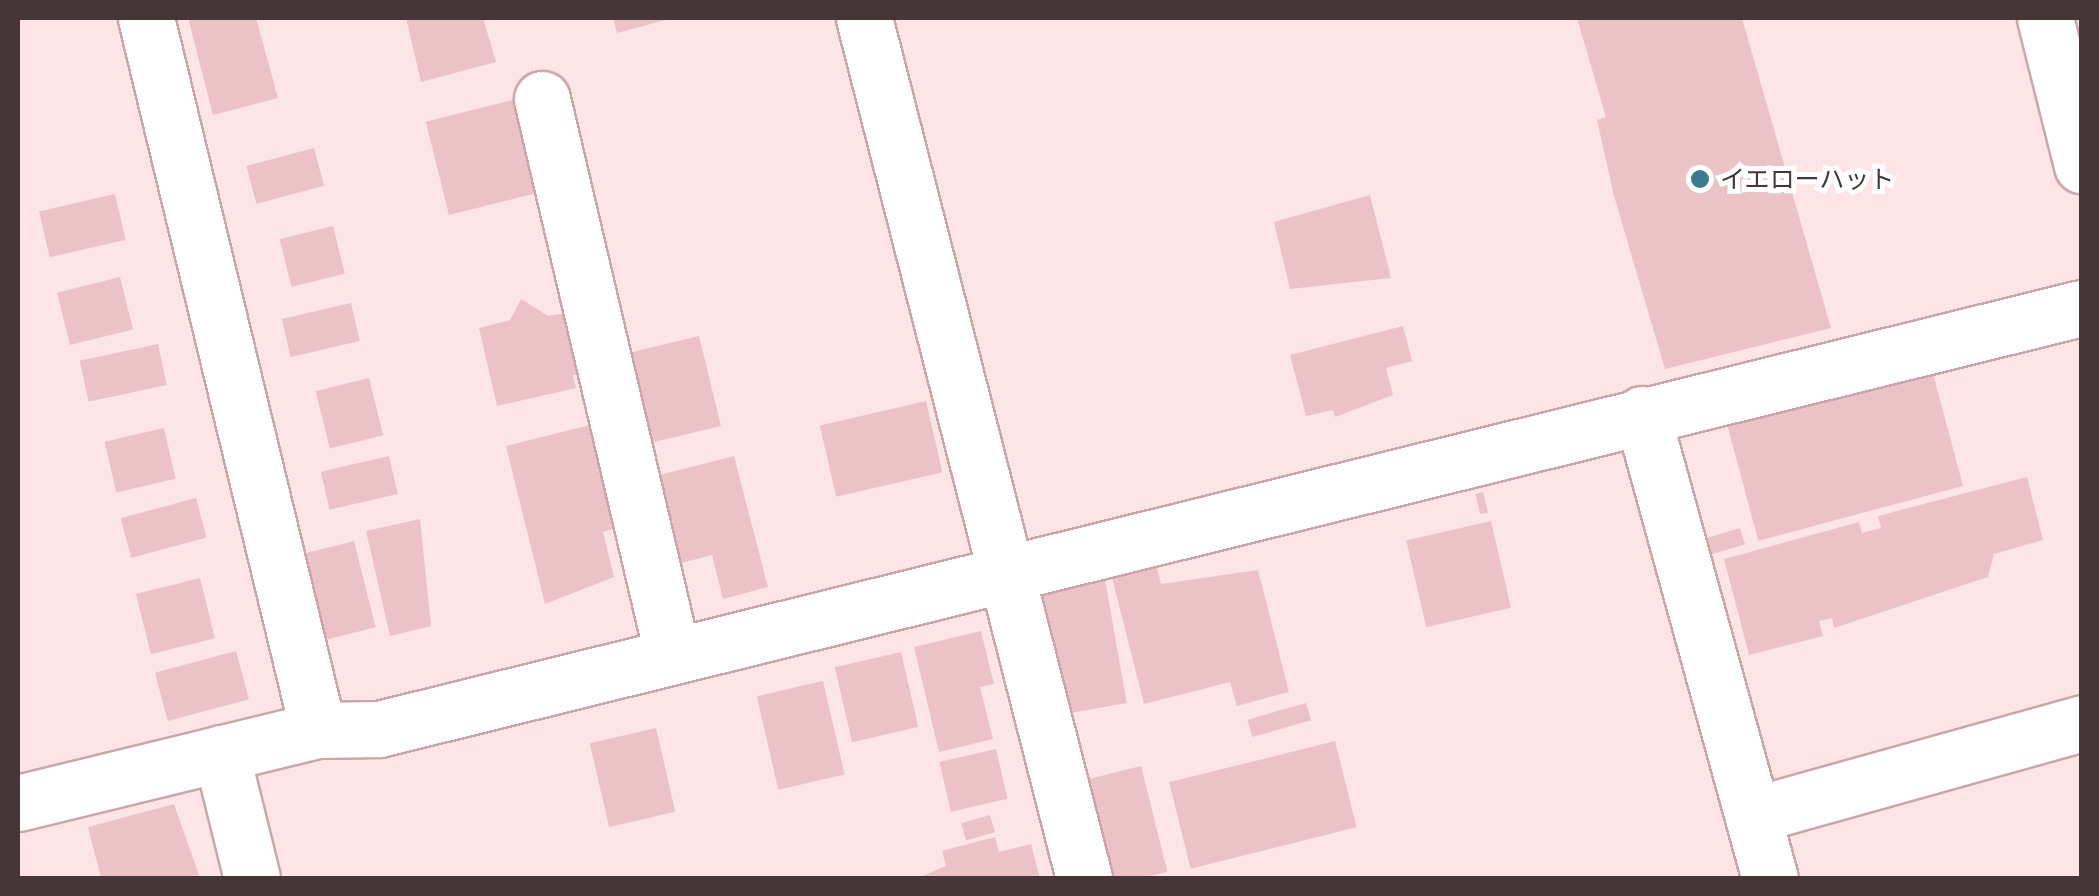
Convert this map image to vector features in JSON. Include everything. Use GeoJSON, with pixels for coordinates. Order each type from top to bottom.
{"type":"FeatureCollection","features":[{"type":"Feature","properties":{"kind":"main road"},"geometry":{"type":"LineString","coordinates":[[146,18],[318,730]]}},
{"type":"Feature","properties":{"kind":"main road"},"geometry":{"type":"LineString","coordinates":[[864,18],[1084,878]]}},
{"type":"Feature","properties":{"kind":"main road"},"geometry":{"type":"LineString","coordinates":[[2045,18],[2082,166]]}},
{"type":"Feature","properties":{"kind":"main road"},"geometry":{"type":"LineString","coordinates":[[542,99],[672,652]]}},
{"type":"Feature","properties":{"kind":"main road"},"geometry":{"type":"LineString","coordinates":[[18,803],[318,730],[380,729],[672,652],[1006,574],[2082,308]]}},
{"type":"Feature","properties":{"kind":"main road"},"geometry":{"type":"LineString","coordinates":[[1642,414],[1770,878]]}},
{"type":"Feature","properties":{"kind":"main road"},"geometry":{"type":"LineString","coordinates":[[1753,815],[2082,723]]}},
{"type":"Feature","properties":{"kind":"main road"},"geometry":{"type":"LineString","coordinates":[[222,754],[252,878]]}},
{"type":"Feature","properties":{"kind":"building"},"geometry":{"type":"Polygon","coordinates":[[[188,18],[256,18],[278,98],[213,115],[188,18]]]}},
{"type":"Feature","properties":{"kind":"building"},"geometry":{"type":"Polygon","coordinates":[[[406,18],[483,18],[496,62],[421,82],[406,18]]]}},
{"type":"Feature","properties":{"kind":"building"},"geometry":{"type":"Polygon","coordinates":[[[613,18],[669,18],[669,19],[617,33],[613,18]]]}},
{"type":"Feature","properties":{"kind":"building"},"geometry":{"type":"Polygon","coordinates":[[[1577,18],[1742,18],[1831,328],[1665,369],[1614,196],[1597,120],[1606,117],[1577,18]]]}},
{"type":"Feature","properties":{"kind":"building"},"geometry":{"type":"Polygon","coordinates":[[[517,99],[540,192],[449,215],[426,122],[517,99]]]}},
{"type":"Feature","properties":{"kind":"building"},"geometry":{"type":"Polygon","coordinates":[[[314,148],[324,186],[256,204],[246,166],[314,148]]]}},
{"type":"Feature","properties":{"kind":"building"},"geometry":{"type":"Polygon","coordinates":[[[115,194],[126,240],[50,257],[39,212],[115,194]]]}},
{"type":"Feature","properties":{"kind":"building"},"geometry":{"type":"Polygon","coordinates":[[[1370,195],[1391,278],[1290,289],[1274,222],[1370,195]]]}},
{"type":"Feature","properties":{"kind":"building"},"geometry":{"type":"Polygon","coordinates":[[[333,226],[345,274],[291,287],[280,239],[333,226]]]}},
{"type":"Feature","properties":{"kind":"building"},"geometry":{"type":"Polygon","coordinates":[[[120,277],[133,329],[70,345],[57,293],[120,277]]]}},
{"type":"Feature","properties":{"kind":"building"},"geometry":{"type":"Polygon","coordinates":[[[521,299],[548,316],[567,313],[582,374],[573,375],[576,388],[497,406],[479,328],[510,320],[521,299]]]}},
{"type":"Feature","properties":{"kind":"building"},"geometry":{"type":"Polygon","coordinates":[[[351,303],[360,341],[291,357],[282,319],[351,303]]]}},
{"type":"Feature","properties":{"kind":"building"},"geometry":{"type":"Polygon","coordinates":[[[1403,326],[1412,361],[1386,368],[1393,395],[1335,417],[1333,410],[1306,416],[1290,355],[1403,326]]]}},
{"type":"Feature","properties":{"kind":"building"},"geometry":{"type":"Polygon","coordinates":[[[699,336],[721,426],[637,446],[629,353],[699,336]]]}},
{"type":"Feature","properties":{"kind":"building"},"geometry":{"type":"Polygon","coordinates":[[[158,344],[167,385],[88,402],[80,361],[158,344]]]}},
{"type":"Feature","properties":{"kind":"building"},"geometry":{"type":"Polygon","coordinates":[[[1932,370],[1963,486],[1758,541],[1727,425],[1932,370]]]}},
{"type":"Feature","properties":{"kind":"building"},"geometry":{"type":"Polygon","coordinates":[[[369,378],[383,435],[330,449],[316,391],[369,378]]]}},
{"type":"Feature","properties":{"kind":"building"},"geometry":{"type":"Polygon","coordinates":[[[926,401],[942,472],[836,497],[820,426],[926,401]]]}},
{"type":"Feature","properties":{"kind":"building"},"geometry":{"type":"Polygon","coordinates":[[[594,424],[620,527],[603,532],[614,577],[545,604],[506,446],[594,424]]]}},
{"type":"Feature","properties":{"kind":"building"},"geometry":{"type":"Polygon","coordinates":[[[164,428],[176,479],[116,492],[105,442],[164,428]]]}},
{"type":"Feature","properties":{"kind":"building"},"geometry":{"type":"Polygon","coordinates":[[[389,456],[398,494],[330,510],[321,472],[389,456]]]}},
{"type":"Feature","properties":{"kind":"building"},"geometry":{"type":"Polygon","coordinates":[[[734,456],[768,587],[723,599],[712,555],[666,567],[644,479],[734,456]]]}},
{"type":"Feature","properties":{"kind":"building"},"geometry":{"type":"Polygon","coordinates":[[[2027,477],[2043,540],[1994,554],[1988,577],[1834,628],[1832,618],[1819,621],[1823,636],[1749,655],[1724,559],[1859,522],[1862,533],[1881,528],[1878,516],[2027,477]]]}},
{"type":"Feature","properties":{"kind":"building"},"geometry":{"type":"Polygon","coordinates":[[[1483,492],[1488,512],[1480,514],[1475,494],[1483,492]]]}},
{"type":"Feature","properties":{"kind":"building"},"geometry":{"type":"Polygon","coordinates":[[[196,498],[207,538],[131,558],[121,518],[196,498]]]}},
{"type":"Feature","properties":{"kind":"building"},"geometry":{"type":"Polygon","coordinates":[[[420,519],[431,626],[390,636],[366,531],[420,519]]]}},
{"type":"Feature","properties":{"kind":"building"},"geometry":{"type":"Polygon","coordinates":[[[1491,521],[1511,608],[1426,627],[1406,541],[1491,521]]]}},
{"type":"Feature","properties":{"kind":"building"},"geometry":{"type":"Polygon","coordinates":[[[1740,528],[1745,544],[1705,557],[1700,540],[1740,528]]]}},
{"type":"Feature","properties":{"kind":"building"},"geometry":{"type":"Polygon","coordinates":[[[354,541],[376,627],[325,640],[304,554],[354,541]]]}},
{"type":"Feature","properties":{"kind":"building"},"geometry":{"type":"Polygon","coordinates":[[[1155,559],[1161,584],[1258,570],[1289,692],[1237,706],[1230,682],[1144,704],[1110,570],[1155,559]]]}},
{"type":"Feature","properties":{"kind":"building"},"geometry":{"type":"Polygon","coordinates":[[[1104,574],[1127,703],[1059,715],[1036,586],[1104,574]]]}},
{"type":"Feature","properties":{"kind":"building"},"geometry":{"type":"Polygon","coordinates":[[[200,578],[215,638],[151,654],[136,594],[200,578]]]}},
{"type":"Feature","properties":{"kind":"building"},"geometry":{"type":"Polygon","coordinates":[[[981,631],[994,684],[980,687],[993,739],[939,752],[914,647],[981,631]]]}},
{"type":"Feature","properties":{"kind":"building"},"geometry":{"type":"Polygon","coordinates":[[[236,651],[249,699],[168,721],[155,673],[236,651]]]}},
{"type":"Feature","properties":{"kind":"building"},"geometry":{"type":"Polygon","coordinates":[[[901,652],[918,727],[852,742],[835,667],[901,652]]]}},
{"type":"Feature","properties":{"kind":"building"},"geometry":{"type":"Polygon","coordinates":[[[823,681],[845,775],[778,790],[757,696],[823,681]]]}},
{"type":"Feature","properties":{"kind":"building"},"geometry":{"type":"Polygon","coordinates":[[[1306,703],[1311,720],[1252,737],[1247,720],[1306,703]]]}},
{"type":"Feature","properties":{"kind":"building"},"geometry":{"type":"Polygon","coordinates":[[[656,728],[675,812],[609,827],[590,743],[656,728]]]}},
{"type":"Feature","properties":{"kind":"building"},"geometry":{"type":"Polygon","coordinates":[[[1335,741],[1357,827],[1191,869],[1169,782],[1335,741]]]}},
{"type":"Feature","properties":{"kind":"building"},"geometry":{"type":"Polygon","coordinates":[[[996,749],[1007,799],[951,812],[939,762],[996,749]]]}},
{"type":"Feature","properties":{"kind":"building"},"geometry":{"type":"Polygon","coordinates":[[[1141,766],[1167,872],[1142,878],[1105,878],[1081,781],[1141,766]]]}},
{"type":"Feature","properties":{"kind":"building"},"geometry":{"type":"Polygon","coordinates":[[[174,804],[200,878],[101,878],[88,827],[174,804]]]}},
{"type":"Feature","properties":{"kind":"building"},"geometry":{"type":"Polygon","coordinates":[[[990,815],[995,832],[966,841],[961,823],[990,815]]]}},
{"type":"Feature","properties":{"kind":"building"},"geometry":{"type":"Polygon","coordinates":[[[995,837],[999,852],[1031,844],[1040,878],[918,878],[946,866],[942,851],[995,837]]]}},
{"type":"Feature","properties":{"kind":"place","name":"イエローハット"},"geometry":{"type":"Point","coordinates":[1700,179]}}]}
